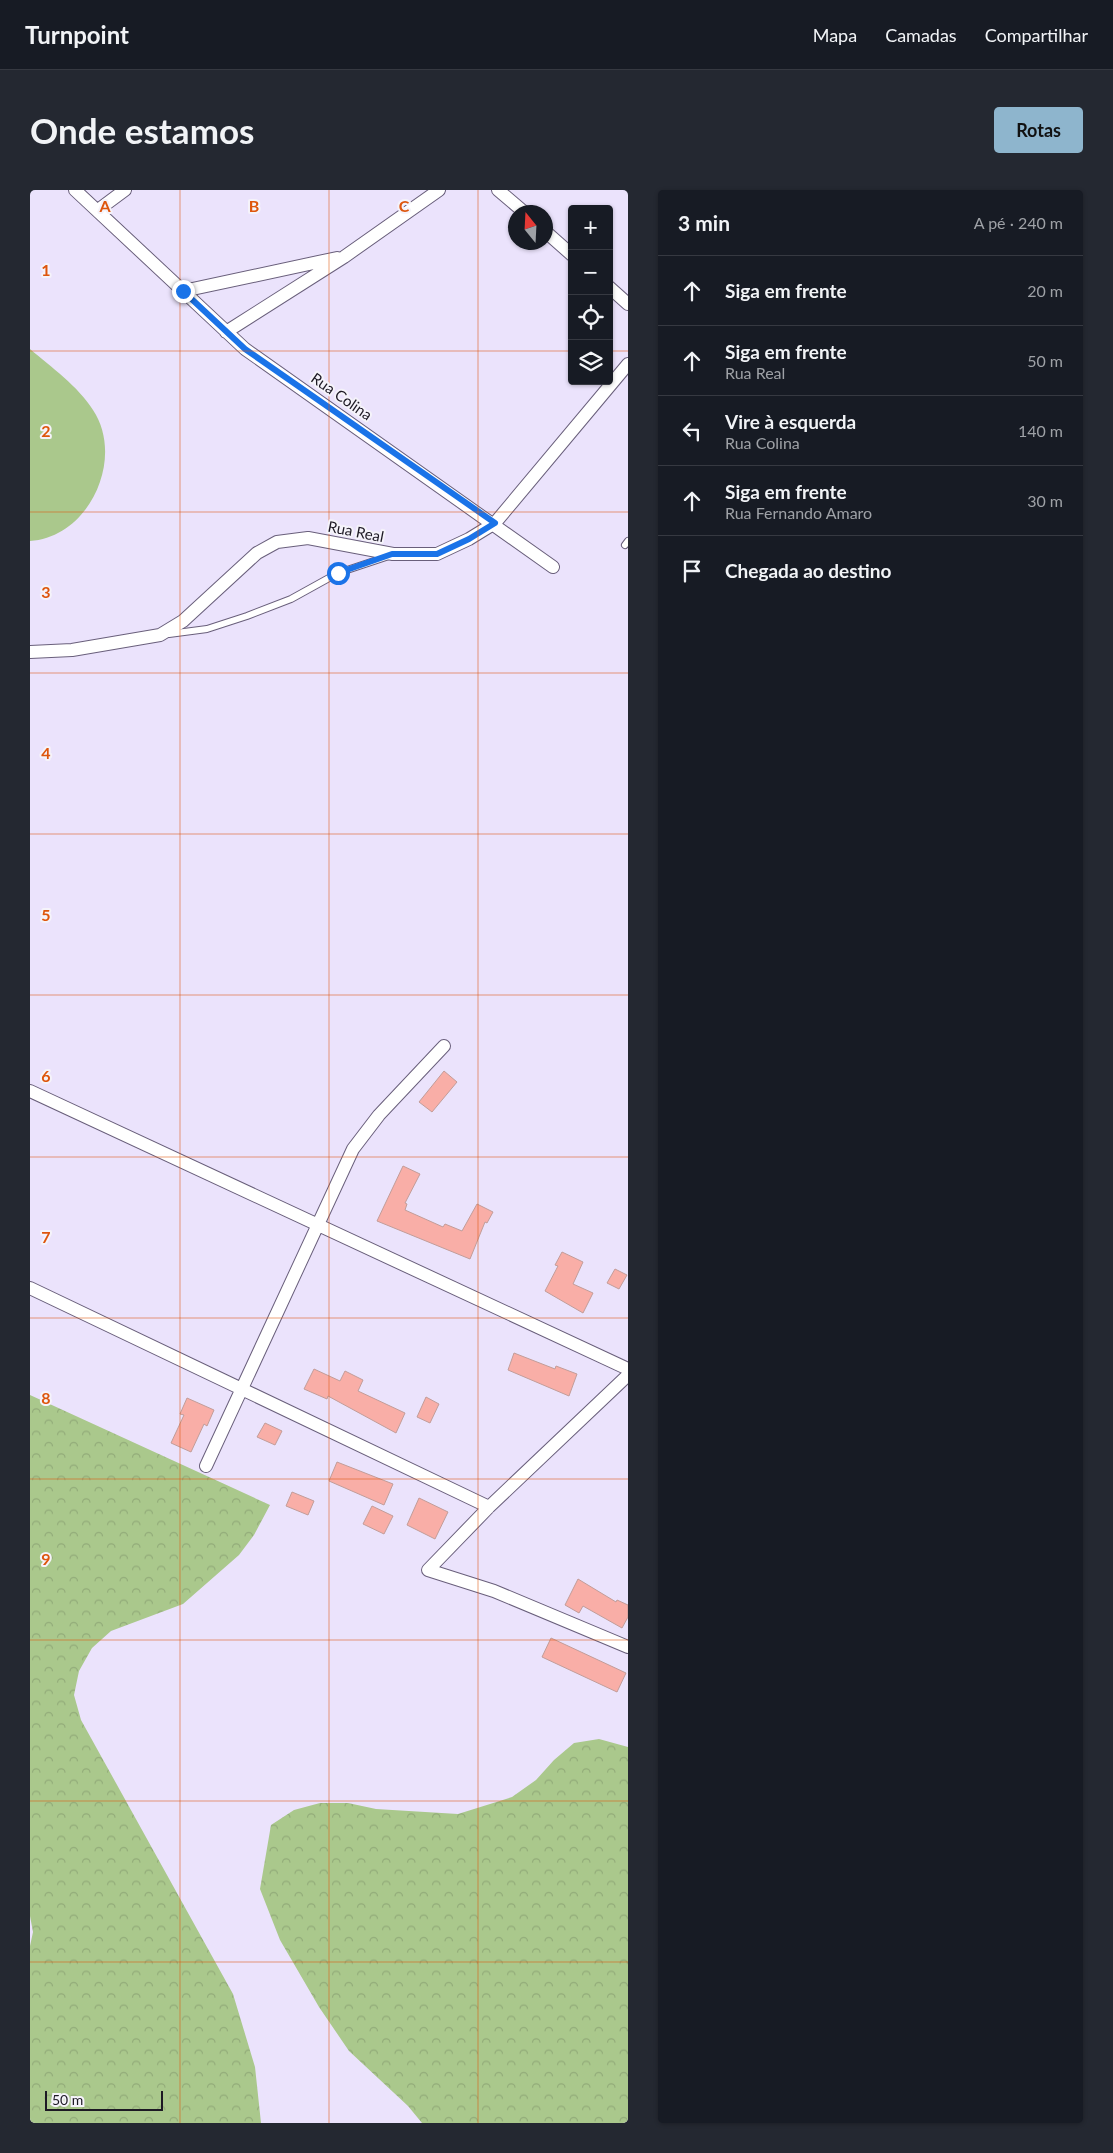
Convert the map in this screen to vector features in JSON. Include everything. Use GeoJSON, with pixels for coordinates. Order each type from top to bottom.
{"type":"FeatureCollection","features":[{"type":"Feature","properties":{"kind":"street","name":"Rua Colina"},"geometry":{"type":"LineString","coordinates":[[75,190],[245,349],[495,523],[553,566]]}},
{"type":"Feature","properties":{"kind":"street"},"geometry":{"type":"LineString","coordinates":[[98,210],[125,190]]}},
{"type":"Feature","properties":{"kind":"street"},"geometry":{"type":"LineString","coordinates":[[226,332],[344,257],[439,190]]}},
{"type":"Feature","properties":{"kind":"street"},"geometry":{"type":"LineString","coordinates":[[498,190],[516,205]]}},
{"type":"Feature","properties":{"kind":"street"},"geometry":{"type":"LineString","coordinates":[[553,238],[568,251]]}},
{"type":"Feature","properties":{"kind":"street"},"geometry":{"type":"LineString","coordinates":[[183,291],[344,257]]}},
{"type":"Feature","properties":{"kind":"street"},"geometry":{"type":"LineString","coordinates":[[613,291],[628,304]]}},
{"type":"Feature","properties":{"kind":"street","name":"Rua Real"},"geometry":{"type":"LineString","coordinates":[[30,652],[72,650],[160,635],[183,621],[257,553],[276,542],[308,538],[392,554],[437,554],[469,539],[495,523],[628,364]]}},
{"type":"Feature","properties":{"kind":"street"},"geometry":{"type":"LineString","coordinates":[[206,1466],[320,1224],[353,1149],[379,1115],[444,1046]]}},
{"type":"Feature","properties":{"kind":"street"},"geometry":{"type":"LineString","coordinates":[[30,1091],[320,1224],[628,1369]]}},
{"type":"Feature","properties":{"kind":"street"},"geometry":{"type":"LineString","coordinates":[[30,1288],[489,1507]]}},
{"type":"Feature","properties":{"kind":"street"},"geometry":{"type":"LineString","coordinates":[[628,1375],[489,1507],[428,1570],[494,1591],[628,1647]]}},
{"type":"Feature","properties":{"kind":"lane"},"geometry":{"type":"LineString","coordinates":[[160,635],[207,629],[247,616],[291,599],[338,573],[392,554]]}},
{"type":"Feature","properties":{"kind":"green space"},"geometry":{"type":"Polygon","coordinates":[[[30,349],[64,377],[87,401],[102,429],[105,450],[103,471],[96,492],[85,510],[70,526],[51,536],[30,541],[30,349]]]}},
{"type":"Feature","properties":{"kind":"green space"},"geometry":{"type":"Polygon","coordinates":[[[30,1395],[270,1505],[254,1535],[239,1555],[183,1604],[111,1631],[92,1648],[79,1671],[74,1695],[81,1720],[233,1994],[255,2067],[261,2123],[30,2123],[30,1946],[33,1932],[30,1916],[30,1395]]]}},
{"type":"Feature","properties":{"kind":"green space"},"geometry":{"type":"Polygon","coordinates":[[[599,1739],[628,1747],[628,2123],[422,2123],[408,2106],[349,2051],[319,2007],[280,1940],[260,1889],[271,1825],[294,1810],[320,1803],[348,1803],[376,1809],[458,1814],[512,1797],[536,1780],[554,1760],[574,1743],[599,1739]]]}},
{"type":"Feature","properties":{"kind":"building"},"geometry":{"type":"Polygon","coordinates":[[[444,1071],[457,1082],[432,1112],[419,1102],[444,1071]]]}},
{"type":"Feature","properties":{"kind":"building"},"geometry":{"type":"Polygon","coordinates":[[[403,1166],[420,1174],[405,1203],[407,1204],[405,1210],[443,1227],[445,1224],[462,1231],[477,1204],[493,1212],[487,1223],[485,1222],[470,1259],[377,1221],[403,1166]]]}},
{"type":"Feature","properties":{"kind":"building"},"geometry":{"type":"Polygon","coordinates":[[[562,1252],[583,1262],[573,1284],[593,1293],[583,1313],[545,1291],[558,1266],[555,1265],[562,1252]]]}},
{"type":"Feature","properties":{"kind":"building"},"geometry":{"type":"Polygon","coordinates":[[[615,1269],[627,1275],[619,1289],[607,1283],[615,1269]]]}},
{"type":"Feature","properties":{"kind":"building"},"geometry":{"type":"Polygon","coordinates":[[[514,1353],[555,1369],[556,1366],[577,1374],[569,1396],[508,1370],[514,1353]]]}},
{"type":"Feature","properties":{"kind":"building"},"geometry":{"type":"Polygon","coordinates":[[[314,1369],[340,1381],[345,1371],[363,1380],[358,1391],[405,1413],[396,1433],[328,1396],[327,1399],[304,1389],[314,1369]]]}},
{"type":"Feature","properties":{"kind":"building"},"geometry":{"type":"Polygon","coordinates":[[[426,1397],[439,1404],[430,1423],[417,1417],[426,1397]]]}},
{"type":"Feature","properties":{"kind":"building"},"geometry":{"type":"Polygon","coordinates":[[[187,1398],[214,1410],[207,1426],[204,1424],[191,1452],[171,1443],[184,1415],[180,1414],[187,1398]]]}},
{"type":"Feature","properties":{"kind":"building"},"geometry":{"type":"Polygon","coordinates":[[[265,1423],[282,1431],[275,1445],[257,1437],[265,1423]]]}},
{"type":"Feature","properties":{"kind":"building"},"geometry":{"type":"Polygon","coordinates":[[[337,1462],[393,1484],[384,1505],[329,1481],[337,1462]]]}},
{"type":"Feature","properties":{"kind":"building"},"geometry":{"type":"Polygon","coordinates":[[[292,1492],[314,1501],[308,1515],[286,1506],[292,1492]]]}},
{"type":"Feature","properties":{"kind":"building"},"geometry":{"type":"Polygon","coordinates":[[[419,1498],[448,1512],[435,1539],[407,1525],[419,1498]]]}},
{"type":"Feature","properties":{"kind":"building"},"geometry":{"type":"Polygon","coordinates":[[[372,1506],[393,1516],[384,1534],[363,1524],[372,1506]]]}},
{"type":"Feature","properties":{"kind":"building"},"geometry":{"type":"Polygon","coordinates":[[[578,1579],[616,1602],[617,1600],[628,1605],[628,1617],[622,1628],[583,1606],[579,1613],[565,1605],[578,1579]]]}},
{"type":"Feature","properties":{"kind":"building"},"geometry":{"type":"Polygon","coordinates":[[[551,1638],[626,1673],[617,1692],[542,1657],[551,1638]]]}},
{"type":"Feature","properties":{"kind":"route"},"geometry":{"type":"LineString","coordinates":[[183,291],[245,349],[495,523],[469,539],[437,554],[392,554],[338,573]]}}]}
